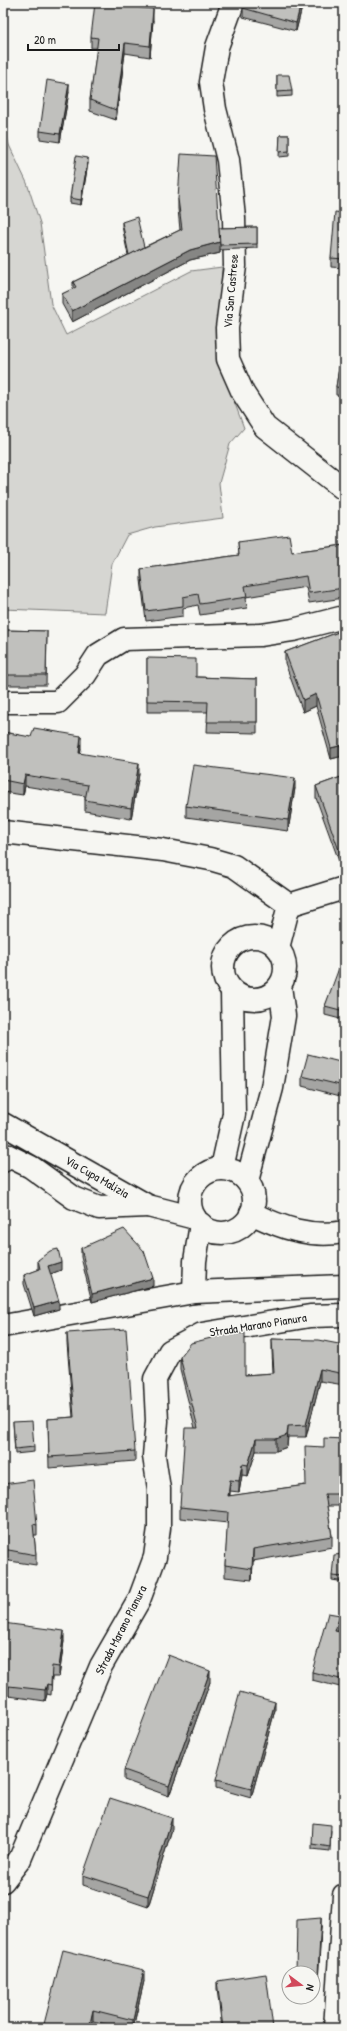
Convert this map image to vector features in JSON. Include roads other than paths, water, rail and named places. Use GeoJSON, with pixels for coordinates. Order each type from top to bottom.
{"type":"FeatureCollection","features":[{"type":"Feature","properties":{"kind":"street","name":"Via San Castrese"},"geometry":{"type":"LineString","coordinates":[[233,3],[217,47],[212,82],[215,109],[228,160],[234,218],[235,266],[227,328],[228,359],[243,393],[265,427],[344,489]]}},
{"type":"Feature","properties":{"kind":"street"},"geometry":{"type":"LineString","coordinates":[[3,702],[58,702],[85,675],[98,655],[124,639],[261,634],[294,630],[344,616]]}},
{"type":"Feature","properties":{"kind":"street"},"geometry":{"type":"LineString","coordinates":[[3,832],[163,850],[210,859],[234,866],[288,905]]}},
{"type":"Feature","properties":{"kind":"street"},"geometry":{"type":"LineString","coordinates":[[288,905],[344,888]]}},
{"type":"Feature","properties":{"kind":"street"},"geometry":{"type":"LineString","coordinates":[[278,948],[288,905]]}},
{"type":"Feature","properties":{"kind":"street"},"geometry":{"type":"LineString","coordinates":[[259,937],[269,941],[278,948],[284,957],[286,967],[285,976],[280,986],[272,994],[263,999],[250,1000],[239,996],[232,991],[224,976],[223,965],[226,954],[242,939],[259,937]]}},
{"type":"Feature","properties":{"kind":"street"},"geometry":{"type":"LineString","coordinates":[[247,1182],[275,1073],[284,1016],[280,986]]}},
{"type":"Feature","properties":{"kind":"street"},"geometry":{"type":"LineString","coordinates":[[222,1168],[234,1114],[232,991]]}},
{"type":"Feature","properties":{"kind":"street","name":"Via Cupa Malizia"},"geometry":{"type":"LineString","coordinates":[[3,1124],[148,1206],[198,1221]]}},
{"type":"Feature","properties":{"kind":"street"},"geometry":{"type":"LineString","coordinates":[[3,1161],[9,1156],[20,1161],[31,1167],[74,1198],[99,1208],[148,1206]]}},
{"type":"Feature","properties":{"kind":"street"},"geometry":{"type":"LineString","coordinates":[[194,1292],[198,1221],[191,1208],[192,1188],[202,1175],[212,1170],[222,1168],[233,1170],[247,1182],[252,1191],[254,1202],[251,1213],[239,1228],[228,1232],[218,1232],[198,1221]]}},
{"type":"Feature","properties":{"kind":"street"},"geometry":{"type":"LineString","coordinates":[[251,1213],[274,1224],[303,1233],[328,1235],[344,1232]]}},
{"type":"Feature","properties":{"kind":"street"},"geometry":{"type":"LineString","coordinates":[[3,1326],[194,1292],[344,1286]]}},
{"type":"Feature","properties":{"kind":"street","name":"Strada Marano Pianura"},"geometry":{"type":"LineString","coordinates":[[3,1881],[20,1859],[101,1666],[139,1600],[156,1557],[160,1528],[159,1489],[154,1456],[157,1421],[155,1379],[170,1352],[202,1334],[310,1316],[344,1315]]}},
{"type":"Feature","properties":{"kind":"street"},"geometry":{"type":"LineString","coordinates":[[334,2028],[344,1895]]}}]}
